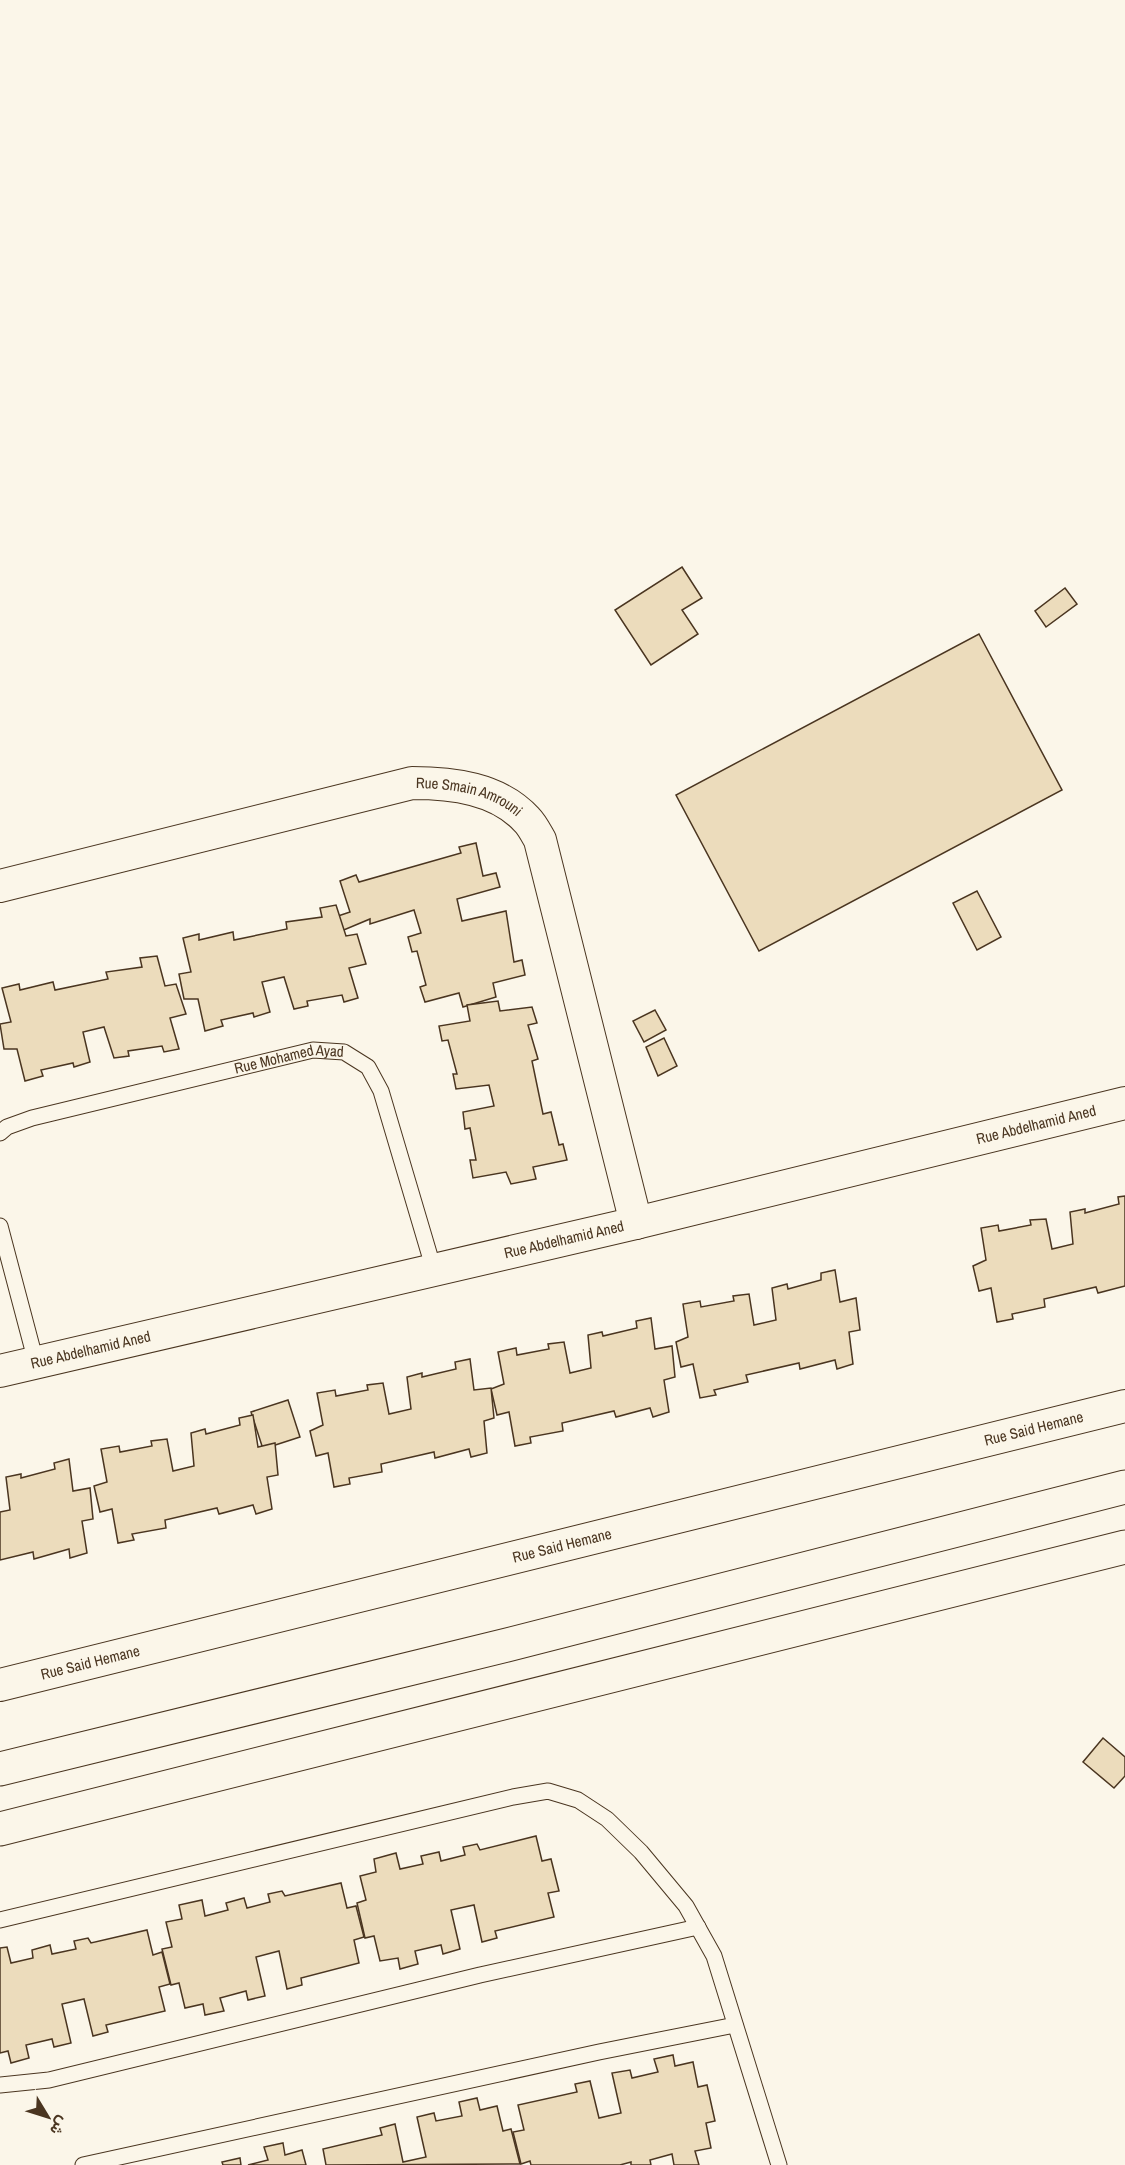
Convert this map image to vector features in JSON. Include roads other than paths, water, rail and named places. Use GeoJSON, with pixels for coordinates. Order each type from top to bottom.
{"type":"FeatureCollection","features":[{"type":"Feature","properties":{"kind":"main road"},"geometry":{"type":"LineString","coordinates":[[0,1769],[507,1645],[1125,1487]]}},
{"type":"Feature","properties":{"kind":"main road"},"geometry":{"type":"LineString","coordinates":[[0,1829],[1125,1546]]}},
{"type":"Feature","properties":{"kind":"street","name":"Rue Smain Amrouni"},"geometry":{"type":"LineString","coordinates":[[0,886],[412,783],[444,783],[489,794],[527,820],[540,840],[636,1223]]}},
{"type":"Feature","properties":{"kind":"street","name":"Rue Abdelhamid Aned"},"geometry":{"type":"LineString","coordinates":[[0,1371],[636,1223],[1125,1103]]}},
{"type":"Feature","properties":{"kind":"street","name":"Rue Said Hemane"},"geometry":{"type":"LineString","coordinates":[[0,1685],[1125,1406]]}},
{"type":"Feature","properties":{"kind":"lane","name":"Rue Mohamed Ayad"},"geometry":{"type":"LineString","coordinates":[[0,1133],[7,1127],[32,1118],[313,1050],[344,1052],[368,1067],[381,1091],[434,1270]]}},
{"type":"Feature","properties":{"kind":"lane"},"geometry":{"type":"LineString","coordinates":[[0,1226],[36,1362]]}},
{"type":"Feature","properties":{"kind":"lane"},"geometry":{"type":"LineString","coordinates":[[0,1920],[513,1797],[548,1791],[578,1800],[607,1819],[641,1852],[686,1906],[714,1956],[779,2165]]}},
{"type":"Feature","properties":{"kind":"lane"},"geometry":{"type":"LineString","coordinates":[[0,2085],[50,2080],[480,1975],[698,1927]]}},
{"type":"Feature","properties":{"kind":"lane"},"geometry":{"type":"LineString","coordinates":[[83,2165],[735,2025]]}}]}
